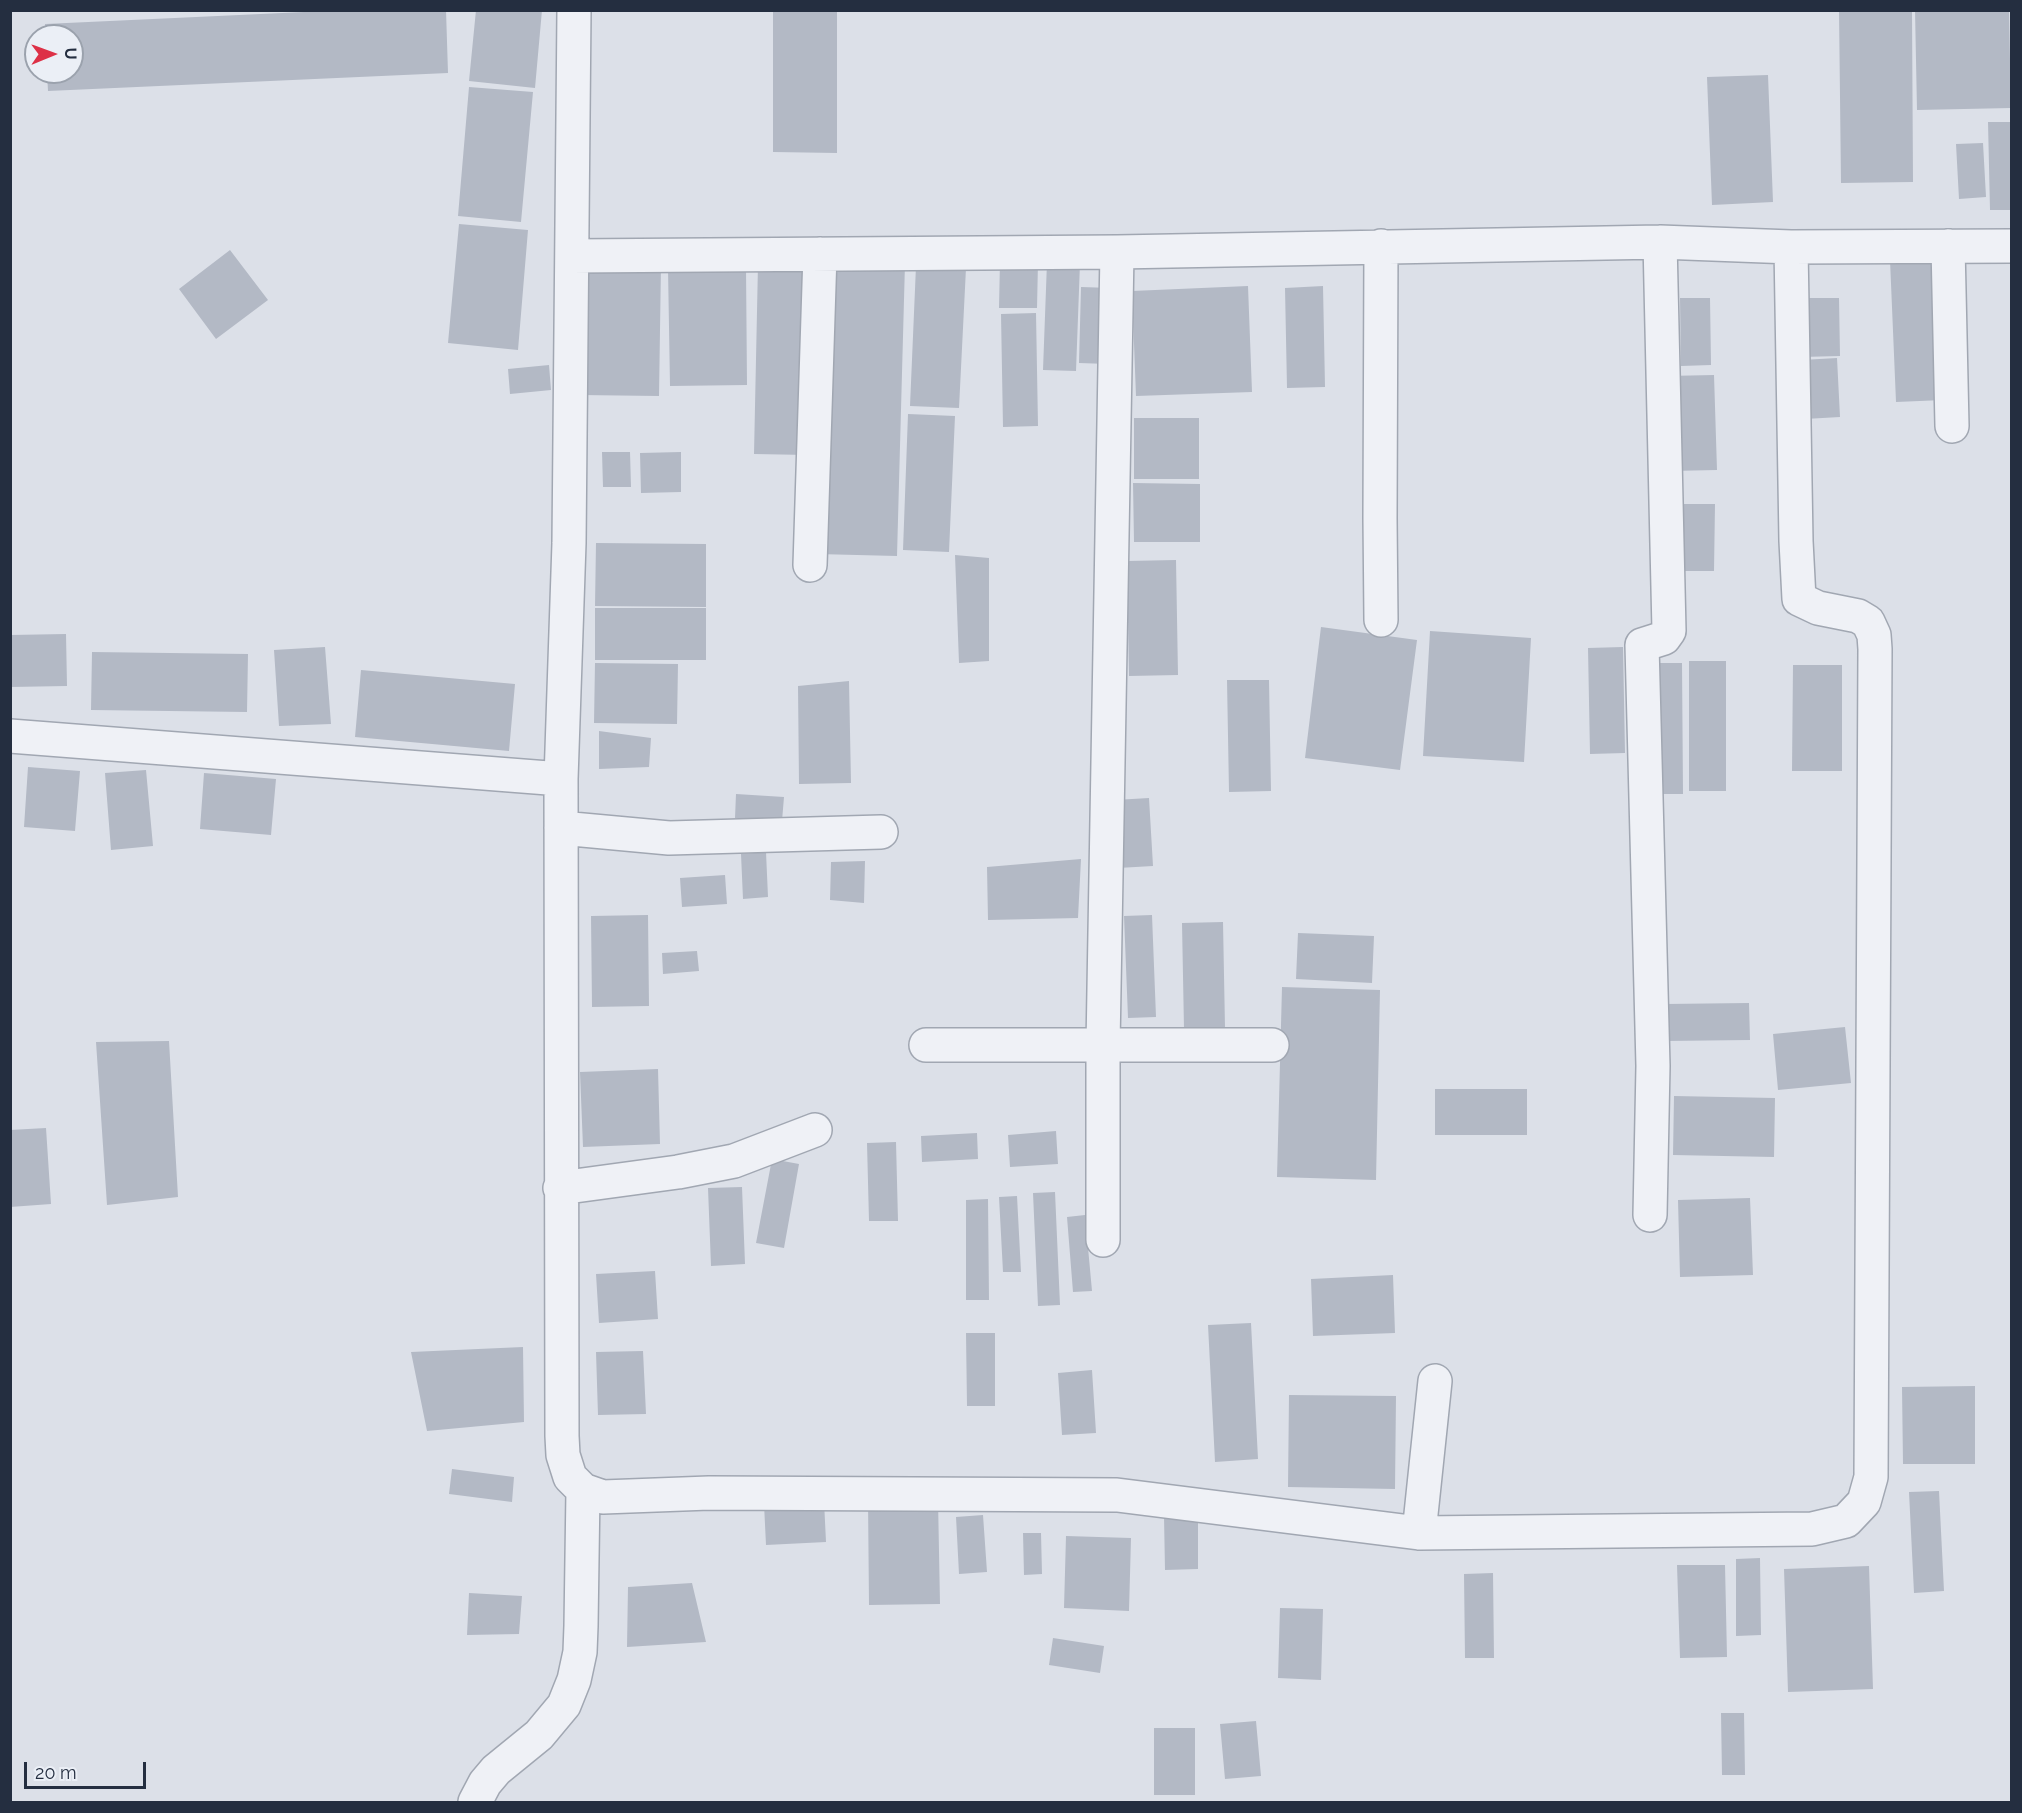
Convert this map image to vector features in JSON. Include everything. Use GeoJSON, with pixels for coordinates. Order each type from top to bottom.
{"type":"FeatureCollection","features":[{"type":"Feature","properties":{"kind":"street"},"geometry":{"type":"LineString","coordinates":[[574,10],[569,543],[561,779],[560,1188],[563,1455],[570,1477],[583,1490],[603,1497],[709,1493],[1117,1496],[1419,1533],[1812,1529],[1846,1521],[1864,1502],[1870,1477],[1875,649],[1874,634],[1868,622],[1858,616],[1818,608],[1800,599],[1796,541],[1791,247]]}},
{"type":"Feature","properties":{"kind":"street"},"geometry":{"type":"LineString","coordinates":[[572,256],[1117,252],[1660,242],[1791,247],[2012,246]]}},
{"type":"Feature","properties":{"kind":"street"},"geometry":{"type":"LineString","coordinates":[[1650,1215],[1653,1066],[1642,645],[1665,638],[1669,631],[1660,242]]}},
{"type":"Feature","properties":{"kind":"street"},"geometry":{"type":"LineString","coordinates":[[1381,246],[1381,620]]}},
{"type":"Feature","properties":{"kind":"street"},"geometry":{"type":"LineString","coordinates":[[1948,246],[1952,426]]}},
{"type":"Feature","properties":{"kind":"street"},"geometry":{"type":"LineString","coordinates":[[1103,1240],[1103,1045],[1117,252]]}},
{"type":"Feature","properties":{"kind":"street"},"geometry":{"type":"LineString","coordinates":[[810,565],[820,254]]}},
{"type":"Feature","properties":{"kind":"street"},"geometry":{"type":"LineString","coordinates":[[10,736],[561,779]]}},
{"type":"Feature","properties":{"kind":"street"},"geometry":{"type":"LineString","coordinates":[[561,828],[669,838],[881,832]]}},
{"type":"Feature","properties":{"kind":"street"},"geometry":{"type":"LineString","coordinates":[[926,1045],[1272,1045]]}},
{"type":"Feature","properties":{"kind":"street"},"geometry":{"type":"LineString","coordinates":[[560,1188],[678,1172],[734,1161],[815,1130]]}},
{"type":"Feature","properties":{"kind":"street"},"geometry":{"type":"LineString","coordinates":[[1419,1533],[1435,1381]]}},
{"type":"Feature","properties":{"kind":"street"},"geometry":{"type":"LineString","coordinates":[[476,1803],[485,1783],[496,1770],[539,1735],[564,1705],[574,1680],[580,1652],[582,1626],[583,1490]]}},
{"type":"Feature","properties":{"kind":"building"},"geometry":{"type":"Polygon","coordinates":[[[347,10],[446,10],[448,73],[48,91],[48,84],[84,84],[84,24],[45,24],[347,10]]]}},
{"type":"Feature","properties":{"kind":"building"},"geometry":{"type":"Polygon","coordinates":[[[476,10],[542,10],[535,88],[469,81],[476,10]]]}},
{"type":"Feature","properties":{"kind":"building"},"geometry":{"type":"Polygon","coordinates":[[[773,10],[837,10],[837,153],[773,152],[773,10]]]}},
{"type":"Feature","properties":{"kind":"building"},"geometry":{"type":"Polygon","coordinates":[[[1839,10],[1912,10],[1913,182],[1841,183],[1839,10]]]}},
{"type":"Feature","properties":{"kind":"building"},"geometry":{"type":"Polygon","coordinates":[[[1915,10],[2009,10],[2011,108],[1917,110],[1915,10]]]}},
{"type":"Feature","properties":{"kind":"building"},"geometry":{"type":"Polygon","coordinates":[[[1768,75],[1773,202],[1712,205],[1707,77],[1768,75]]]}},
{"type":"Feature","properties":{"kind":"building"},"geometry":{"type":"Polygon","coordinates":[[[469,87],[533,92],[521,222],[458,216],[469,87]]]}},
{"type":"Feature","properties":{"kind":"building"},"geometry":{"type":"Polygon","coordinates":[[[1988,122],[2011,122],[2012,210],[1990,210],[1988,122]]]}},
{"type":"Feature","properties":{"kind":"building"},"geometry":{"type":"Polygon","coordinates":[[[1983,143],[1986,197],[1959,199],[1956,144],[1983,143]]]}},
{"type":"Feature","properties":{"kind":"building"},"geometry":{"type":"Polygon","coordinates":[[[459,224],[528,230],[518,350],[448,343],[459,224]]]}},
{"type":"Feature","properties":{"kind":"building"},"geometry":{"type":"Polygon","coordinates":[[[230,250],[268,300],[216,339],[179,289],[230,250]]]}},
{"type":"Feature","properties":{"kind":"building"},"geometry":{"type":"Polygon","coordinates":[[[1937,258],[1943,400],[1896,402],[1890,260],[1937,258]]]}},
{"type":"Feature","properties":{"kind":"building"},"geometry":{"type":"Polygon","coordinates":[[[826,260],[905,263],[897,556],[817,554],[826,260]]]}},
{"type":"Feature","properties":{"kind":"building"},"geometry":{"type":"Polygon","coordinates":[[[1000,261],[1038,262],[1037,308],[999,308],[1000,261]]]}},
{"type":"Feature","properties":{"kind":"building"},"geometry":{"type":"Polygon","coordinates":[[[1047,262],[1080,263],[1076,371],[1043,370],[1047,262]]]}},
{"type":"Feature","properties":{"kind":"building"},"geometry":{"type":"Polygon","coordinates":[[[582,264],[661,264],[659,396],[580,395],[582,264]]]}},
{"type":"Feature","properties":{"kind":"building"},"geometry":{"type":"Polygon","coordinates":[[[758,264],[813,266],[808,455],[754,454],[758,264]]]}},
{"type":"Feature","properties":{"kind":"building"},"geometry":{"type":"Polygon","coordinates":[[[916,266],[966,268],[959,408],[910,406],[916,266]]]}},
{"type":"Feature","properties":{"kind":"building"},"geometry":{"type":"Polygon","coordinates":[[[746,267],[747,385],[670,386],[668,268],[746,267]]]}},
{"type":"Feature","properties":{"kind":"building"},"geometry":{"type":"Polygon","coordinates":[[[1248,286],[1252,392],[1136,396],[1132,291],[1248,286]]]}},
{"type":"Feature","properties":{"kind":"building"},"geometry":{"type":"Polygon","coordinates":[[[1323,286],[1325,387],[1287,388],[1285,288],[1323,286]]]}},
{"type":"Feature","properties":{"kind":"building"},"geometry":{"type":"Polygon","coordinates":[[[1081,287],[1111,288],[1108,364],[1079,363],[1081,287]]]}},
{"type":"Feature","properties":{"kind":"building"},"geometry":{"type":"Polygon","coordinates":[[[1680,298],[1710,298],[1711,365],[1681,366],[1680,298]]]}},
{"type":"Feature","properties":{"kind":"building"},"geometry":{"type":"Polygon","coordinates":[[[1800,298],[1839,298],[1840,356],[1801,357],[1800,298]]]}},
{"type":"Feature","properties":{"kind":"building"},"geometry":{"type":"Polygon","coordinates":[[[1036,313],[1038,426],[1003,427],[1001,314],[1036,313]]]}},
{"type":"Feature","properties":{"kind":"building"},"geometry":{"type":"Polygon","coordinates":[[[1837,358],[1840,417],[1805,419],[1802,360],[1837,358]]]}},
{"type":"Feature","properties":{"kind":"building"},"geometry":{"type":"Polygon","coordinates":[[[549,365],[551,390],[510,394],[508,369],[549,365]]]}},
{"type":"Feature","properties":{"kind":"building"},"geometry":{"type":"Polygon","coordinates":[[[1714,375],[1717,470],[1670,471],[1667,376],[1714,375]]]}},
{"type":"Feature","properties":{"kind":"building"},"geometry":{"type":"Polygon","coordinates":[[[908,414],[955,416],[949,552],[903,550],[908,414]]]}},
{"type":"Feature","properties":{"kind":"building"},"geometry":{"type":"Polygon","coordinates":[[[1134,418],[1199,418],[1199,479],[1134,479],[1134,418]]]}},
{"type":"Feature","properties":{"kind":"building"},"geometry":{"type":"Polygon","coordinates":[[[602,452],[630,452],[631,487],[603,487],[602,452]]]}},
{"type":"Feature","properties":{"kind":"building"},"geometry":{"type":"Polygon","coordinates":[[[681,452],[681,492],[641,493],[640,453],[681,452]]]}},
{"type":"Feature","properties":{"kind":"building"},"geometry":{"type":"Polygon","coordinates":[[[1133,483],[1200,484],[1200,542],[1134,542],[1133,483]]]}},
{"type":"Feature","properties":{"kind":"building"},"geometry":{"type":"Polygon","coordinates":[[[1669,504],[1715,504],[1714,571],[1669,571],[1669,504]]]}},
{"type":"Feature","properties":{"kind":"building"},"geometry":{"type":"Polygon","coordinates":[[[596,543],[706,544],[706,607],[595,606],[596,543]]]}},
{"type":"Feature","properties":{"kind":"building"},"geometry":{"type":"Polygon","coordinates":[[[955,555],[989,558],[989,661],[959,663],[955,555]]]}},
{"type":"Feature","properties":{"kind":"building"},"geometry":{"type":"Polygon","coordinates":[[[1176,560],[1178,675],[1129,676],[1127,561],[1176,560]]]}},
{"type":"Feature","properties":{"kind":"building"},"geometry":{"type":"Polygon","coordinates":[[[595,608],[706,608],[706,660],[595,660],[595,608]]]}},
{"type":"Feature","properties":{"kind":"building"},"geometry":{"type":"Polygon","coordinates":[[[1321,627],[1417,640],[1400,770],[1305,758],[1321,627]]]}},
{"type":"Feature","properties":{"kind":"building"},"geometry":{"type":"Polygon","coordinates":[[[1430,631],[1531,638],[1524,762],[1423,756],[1430,631]]]}},
{"type":"Feature","properties":{"kind":"building"},"geometry":{"type":"Polygon","coordinates":[[[66,634],[67,686],[10,687],[10,635],[66,634]]]}},
{"type":"Feature","properties":{"kind":"building"},"geometry":{"type":"Polygon","coordinates":[[[325,647],[331,724],[279,726],[274,650],[325,647]]]}},
{"type":"Feature","properties":{"kind":"building"},"geometry":{"type":"Polygon","coordinates":[[[1623,647],[1625,753],[1590,754],[1588,648],[1623,647]]]}},
{"type":"Feature","properties":{"kind":"building"},"geometry":{"type":"Polygon","coordinates":[[[92,652],[248,654],[247,712],[91,710],[92,652]]]}},
{"type":"Feature","properties":{"kind":"building"},"geometry":{"type":"Polygon","coordinates":[[[1689,661],[1726,661],[1726,791],[1689,791],[1689,661]]]}},
{"type":"Feature","properties":{"kind":"building"},"geometry":{"type":"Polygon","coordinates":[[[595,663],[678,664],[677,724],[594,723],[595,663]]]}},
{"type":"Feature","properties":{"kind":"building"},"geometry":{"type":"Polygon","coordinates":[[[1656,663],[1682,663],[1683,794],[1657,794],[1656,663]]]}},
{"type":"Feature","properties":{"kind":"building"},"geometry":{"type":"Polygon","coordinates":[[[1793,665],[1842,665],[1842,771],[1792,771],[1793,665]]]}},
{"type":"Feature","properties":{"kind":"building"},"geometry":{"type":"Polygon","coordinates":[[[361,670],[515,684],[509,751],[355,737],[361,670]]]}},
{"type":"Feature","properties":{"kind":"building"},"geometry":{"type":"Polygon","coordinates":[[[1227,680],[1269,680],[1271,791],[1229,792],[1227,680]]]}},
{"type":"Feature","properties":{"kind":"building"},"geometry":{"type":"Polygon","coordinates":[[[849,681],[851,783],[799,784],[798,686],[849,681]]]}},
{"type":"Feature","properties":{"kind":"building"},"geometry":{"type":"Polygon","coordinates":[[[599,731],[651,738],[649,767],[599,769],[599,731]]]}},
{"type":"Feature","properties":{"kind":"building"},"geometry":{"type":"Polygon","coordinates":[[[28,767],[80,771],[75,831],[24,827],[28,767]]]}},
{"type":"Feature","properties":{"kind":"building"},"geometry":{"type":"Polygon","coordinates":[[[146,770],[153,846],[111,850],[105,773],[146,770]]]}},
{"type":"Feature","properties":{"kind":"building"},"geometry":{"type":"Polygon","coordinates":[[[204,773],[276,779],[271,835],[200,829],[204,773]]]}},
{"type":"Feature","properties":{"kind":"building"},"geometry":{"type":"Polygon","coordinates":[[[736,794],[784,797],[782,821],[735,818],[736,794]]]}},
{"type":"Feature","properties":{"kind":"building"},"geometry":{"type":"Polygon","coordinates":[[[1149,798],[1153,866],[1118,868],[1115,800],[1149,798]]]}},
{"type":"Feature","properties":{"kind":"building"},"geometry":{"type":"Polygon","coordinates":[[[766,852],[768,897],[743,899],[741,854],[766,852]]]}},
{"type":"Feature","properties":{"kind":"building"},"geometry":{"type":"Polygon","coordinates":[[[1081,859],[1078,918],[988,920],[987,867],[1081,859]]]}},
{"type":"Feature","properties":{"kind":"building"},"geometry":{"type":"Polygon","coordinates":[[[865,861],[864,903],[830,900],[831,862],[865,861]]]}},
{"type":"Feature","properties":{"kind":"building"},"geometry":{"type":"Polygon","coordinates":[[[725,875],[727,904],[682,907],[680,878],[725,875]]]}},
{"type":"Feature","properties":{"kind":"building"},"geometry":{"type":"Polygon","coordinates":[[[648,915],[649,1006],[592,1007],[591,916],[648,915]]]}},
{"type":"Feature","properties":{"kind":"building"},"geometry":{"type":"Polygon","coordinates":[[[1152,915],[1156,1017],[1128,1018],[1124,916],[1152,915]]]}},
{"type":"Feature","properties":{"kind":"building"},"geometry":{"type":"Polygon","coordinates":[[[1223,922],[1225,1028],[1184,1029],[1182,923],[1223,922]]]}},
{"type":"Feature","properties":{"kind":"building"},"geometry":{"type":"Polygon","coordinates":[[[1298,933],[1374,936],[1372,983],[1296,979],[1298,933]]]}},
{"type":"Feature","properties":{"kind":"building"},"geometry":{"type":"Polygon","coordinates":[[[697,951],[699,971],[663,974],[662,953],[697,951]]]}},
{"type":"Feature","properties":{"kind":"building"},"geometry":{"type":"Polygon","coordinates":[[[1282,987],[1380,990],[1376,1180],[1277,1177],[1282,987]]]}},
{"type":"Feature","properties":{"kind":"building"},"geometry":{"type":"Polygon","coordinates":[[[1749,1003],[1750,1040],[1665,1041],[1665,1004],[1749,1003]]]}},
{"type":"Feature","properties":{"kind":"building"},"geometry":{"type":"Polygon","coordinates":[[[1845,1027],[1851,1083],[1778,1090],[1773,1034],[1845,1027]]]}},
{"type":"Feature","properties":{"kind":"building"},"geometry":{"type":"Polygon","coordinates":[[[169,1041],[178,1197],[107,1205],[96,1042],[169,1041]]]}},
{"type":"Feature","properties":{"kind":"building"},"geometry":{"type":"Polygon","coordinates":[[[658,1069],[660,1144],[583,1147],[580,1072],[658,1069]]]}},
{"type":"Feature","properties":{"kind":"building"},"geometry":{"type":"Polygon","coordinates":[[[1435,1089],[1527,1089],[1527,1135],[1435,1135],[1435,1089]]]}},
{"type":"Feature","properties":{"kind":"building"},"geometry":{"type":"Polygon","coordinates":[[[1674,1096],[1775,1098],[1774,1157],[1673,1155],[1674,1096]]]}},
{"type":"Feature","properties":{"kind":"building"},"geometry":{"type":"Polygon","coordinates":[[[46,1128],[51,1204],[10,1207],[10,1130],[46,1128]]]}},
{"type":"Feature","properties":{"kind":"building"},"geometry":{"type":"Polygon","coordinates":[[[1056,1131],[1058,1164],[1010,1167],[1008,1135],[1056,1131]]]}},
{"type":"Feature","properties":{"kind":"building"},"geometry":{"type":"Polygon","coordinates":[[[977,1133],[978,1159],[922,1162],[921,1136],[977,1133]]]}},
{"type":"Feature","properties":{"kind":"building"},"geometry":{"type":"Polygon","coordinates":[[[896,1142],[898,1221],[869,1221],[867,1143],[896,1142]]]}},
{"type":"Feature","properties":{"kind":"building"},"geometry":{"type":"Polygon","coordinates":[[[772,1159],[799,1164],[784,1248],[756,1243],[772,1159]]]}},
{"type":"Feature","properties":{"kind":"building"},"geometry":{"type":"Polygon","coordinates":[[[742,1187],[745,1264],[711,1266],[708,1188],[742,1187]]]}},
{"type":"Feature","properties":{"kind":"building"},"geometry":{"type":"Polygon","coordinates":[[[1055,1192],[1060,1305],[1038,1306],[1033,1193],[1055,1192]]]}},
{"type":"Feature","properties":{"kind":"building"},"geometry":{"type":"Polygon","coordinates":[[[1017,1196],[1021,1272],[1003,1272],[999,1197],[1017,1196]]]}},
{"type":"Feature","properties":{"kind":"building"},"geometry":{"type":"Polygon","coordinates":[[[1750,1198],[1753,1275],[1680,1277],[1678,1200],[1750,1198]]]}},
{"type":"Feature","properties":{"kind":"building"},"geometry":{"type":"Polygon","coordinates":[[[988,1199],[989,1300],[966,1300],[966,1200],[988,1199]]]}},
{"type":"Feature","properties":{"kind":"building"},"geometry":{"type":"Polygon","coordinates":[[[1085,1215],[1092,1291],[1073,1292],[1067,1217],[1085,1215]]]}},
{"type":"Feature","properties":{"kind":"building"},"geometry":{"type":"Polygon","coordinates":[[[655,1271],[658,1319],[599,1323],[596,1274],[655,1271]]]}},
{"type":"Feature","properties":{"kind":"building"},"geometry":{"type":"Polygon","coordinates":[[[1393,1275],[1395,1333],[1313,1336],[1311,1279],[1393,1275]]]}},
{"type":"Feature","properties":{"kind":"building"},"geometry":{"type":"Polygon","coordinates":[[[1251,1323],[1258,1459],[1215,1462],[1208,1325],[1251,1323]]]}},
{"type":"Feature","properties":{"kind":"building"},"geometry":{"type":"Polygon","coordinates":[[[966,1333],[995,1333],[995,1406],[967,1406],[966,1333]]]}},
{"type":"Feature","properties":{"kind":"building"},"geometry":{"type":"Polygon","coordinates":[[[523,1347],[524,1422],[427,1431],[411,1352],[523,1347]]]}},
{"type":"Feature","properties":{"kind":"building"},"geometry":{"type":"Polygon","coordinates":[[[643,1351],[646,1414],[598,1415],[596,1352],[643,1351]]]}},
{"type":"Feature","properties":{"kind":"building"},"geometry":{"type":"Polygon","coordinates":[[[1092,1370],[1096,1433],[1062,1435],[1058,1373],[1092,1370]]]}},
{"type":"Feature","properties":{"kind":"building"},"geometry":{"type":"Polygon","coordinates":[[[1975,1386],[1975,1464],[1903,1464],[1902,1387],[1975,1386]]]}},
{"type":"Feature","properties":{"kind":"building"},"geometry":{"type":"Polygon","coordinates":[[[1289,1395],[1396,1396],[1395,1489],[1288,1487],[1289,1395]]]}},
{"type":"Feature","properties":{"kind":"building"},"geometry":{"type":"Polygon","coordinates":[[[452,1469],[514,1477],[512,1502],[449,1494],[452,1469]]]}},
{"type":"Feature","properties":{"kind":"building"},"geometry":{"type":"Polygon","coordinates":[[[1939,1491],[1944,1591],[1914,1593],[1909,1492],[1939,1491]]]}},
{"type":"Feature","properties":{"kind":"building"},"geometry":{"type":"Polygon","coordinates":[[[868,1499],[938,1499],[940,1604],[869,1605],[868,1499]]]}},
{"type":"Feature","properties":{"kind":"building"},"geometry":{"type":"Polygon","coordinates":[[[824,1501],[826,1542],[766,1545],[764,1504],[824,1501]]]}},
{"type":"Feature","properties":{"kind":"building"},"geometry":{"type":"Polygon","coordinates":[[[983,1515],[987,1572],[959,1574],[956,1517],[983,1515]]]}},
{"type":"Feature","properties":{"kind":"building"},"geometry":{"type":"Polygon","coordinates":[[[1164,1516],[1198,1516],[1198,1569],[1165,1570],[1164,1516]]]}},
{"type":"Feature","properties":{"kind":"building"},"geometry":{"type":"Polygon","coordinates":[[[1023,1533],[1041,1533],[1042,1574],[1024,1575],[1023,1533]]]}},
{"type":"Feature","properties":{"kind":"building"},"geometry":{"type":"Polygon","coordinates":[[[1066,1536],[1131,1538],[1129,1611],[1064,1608],[1066,1536]]]}},
{"type":"Feature","properties":{"kind":"building"},"geometry":{"type":"Polygon","coordinates":[[[1760,1558],[1761,1635],[1736,1636],[1736,1559],[1760,1558]]]}},
{"type":"Feature","properties":{"kind":"building"},"geometry":{"type":"Polygon","coordinates":[[[1677,1565],[1725,1565],[1727,1657],[1680,1658],[1677,1565]]]}},
{"type":"Feature","properties":{"kind":"building"},"geometry":{"type":"Polygon","coordinates":[[[1869,1566],[1873,1689],[1788,1692],[1784,1569],[1869,1566]]]}},
{"type":"Feature","properties":{"kind":"building"},"geometry":{"type":"Polygon","coordinates":[[[1493,1573],[1494,1658],[1465,1658],[1464,1574],[1493,1573]]]}},
{"type":"Feature","properties":{"kind":"building"},"geometry":{"type":"Polygon","coordinates":[[[692,1583],[706,1642],[627,1647],[628,1587],[692,1583]]]}},
{"type":"Feature","properties":{"kind":"building"},"geometry":{"type":"Polygon","coordinates":[[[469,1593],[522,1596],[519,1634],[467,1635],[469,1593]]]}},
{"type":"Feature","properties":{"kind":"building"},"geometry":{"type":"Polygon","coordinates":[[[1280,1608],[1323,1609],[1321,1680],[1278,1678],[1280,1608]]]}},
{"type":"Feature","properties":{"kind":"building"},"geometry":{"type":"Polygon","coordinates":[[[1053,1638],[1104,1646],[1100,1673],[1049,1665],[1053,1638]]]}},
{"type":"Feature","properties":{"kind":"building"},"geometry":{"type":"Polygon","coordinates":[[[1721,1713],[1744,1713],[1745,1775],[1722,1775],[1721,1713]]]}},
{"type":"Feature","properties":{"kind":"building"},"geometry":{"type":"Polygon","coordinates":[[[1256,1721],[1261,1776],[1225,1779],[1220,1724],[1256,1721]]]}},
{"type":"Feature","properties":{"kind":"building"},"geometry":{"type":"Polygon","coordinates":[[[1154,1728],[1195,1728],[1195,1795],[1154,1795],[1154,1728]]]}}]}
